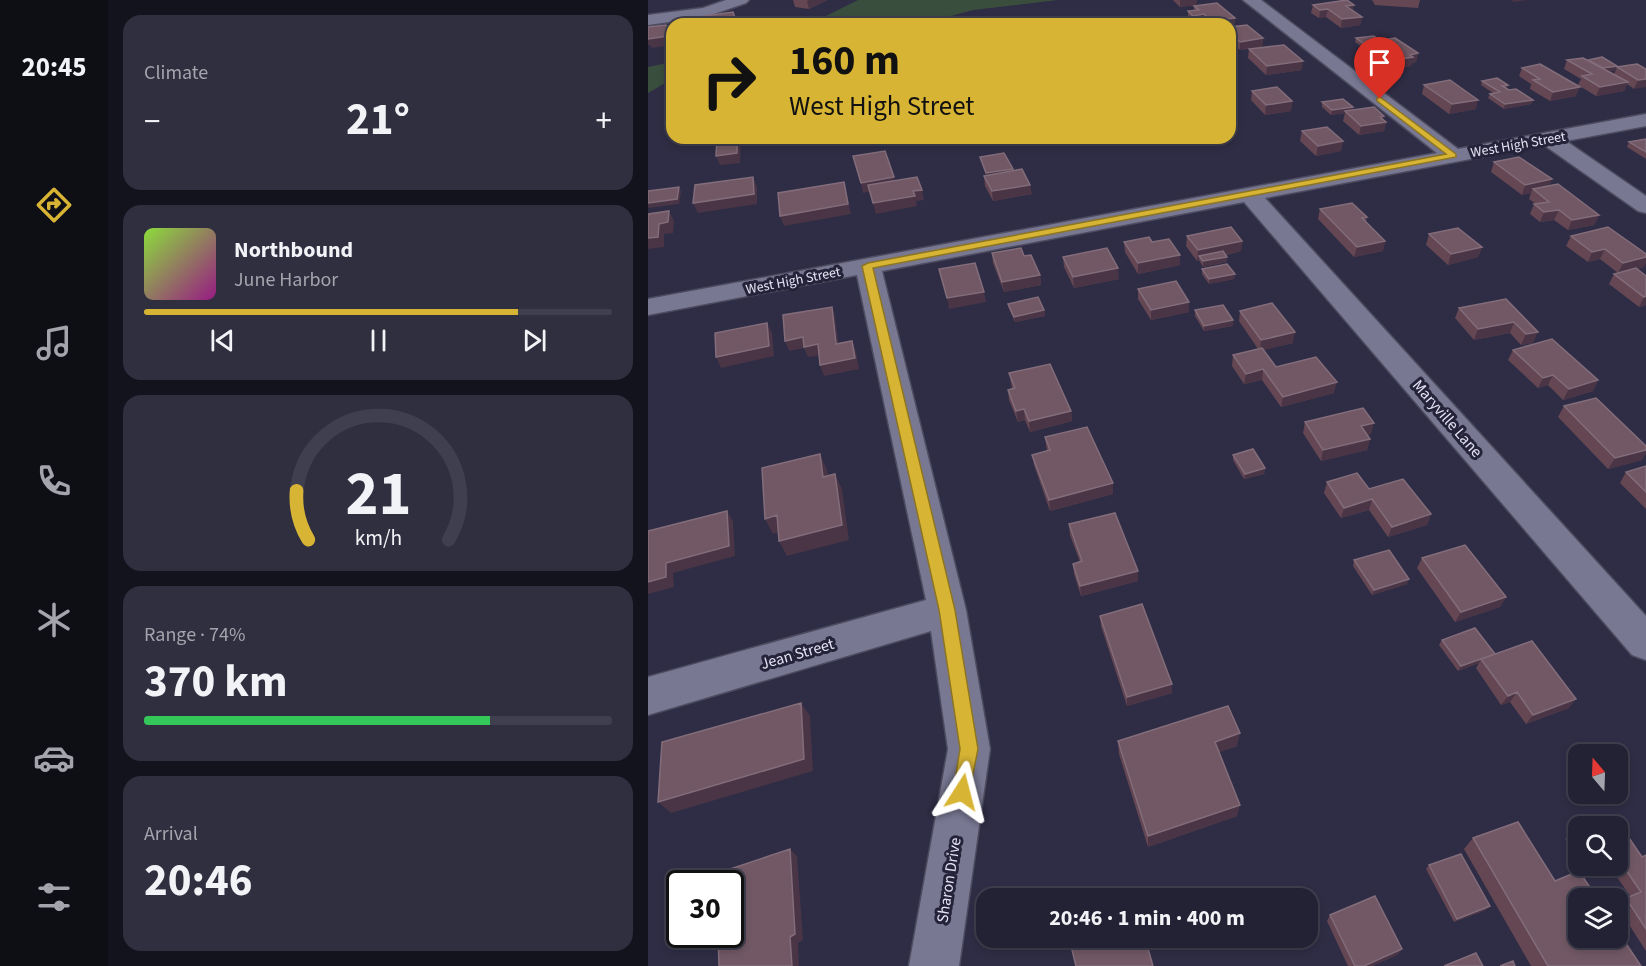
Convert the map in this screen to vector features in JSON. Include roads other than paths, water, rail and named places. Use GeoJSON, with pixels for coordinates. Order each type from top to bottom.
{"type":"FeatureCollection","features":[{"type":"Feature","properties":{"kind":"street"},"geometry":{"type":"LineString","coordinates":[[648,20],[705,12],[741,0]]}},
{"type":"Feature","properties":{"kind":"street"},"geometry":{"type":"LineString","coordinates":[[1251,0],[1453,155]]}},
{"type":"Feature","properties":{"kind":"street","name":"West High Street"},"geometry":{"type":"LineString","coordinates":[[648,308],[1646,120]]}},
{"type":"Feature","properties":{"kind":"street"},"geometry":{"type":"LineString","coordinates":[[1549,139],[1646,206]]}},
{"type":"Feature","properties":{"kind":"street","name":"Maryville Lane"},"geometry":{"type":"LineString","coordinates":[[1250,194],[1646,643]]}},
{"type":"Feature","properties":{"kind":"street","name":"Sharon Drive"},"geometry":{"type":"LineString","coordinates":[[868,266],[947,610],[969,749],[934,966]]}},
{"type":"Feature","properties":{"kind":"street","name":"Jean Street"},"geometry":{"type":"LineString","coordinates":[[648,696],[947,610]]}}]}
